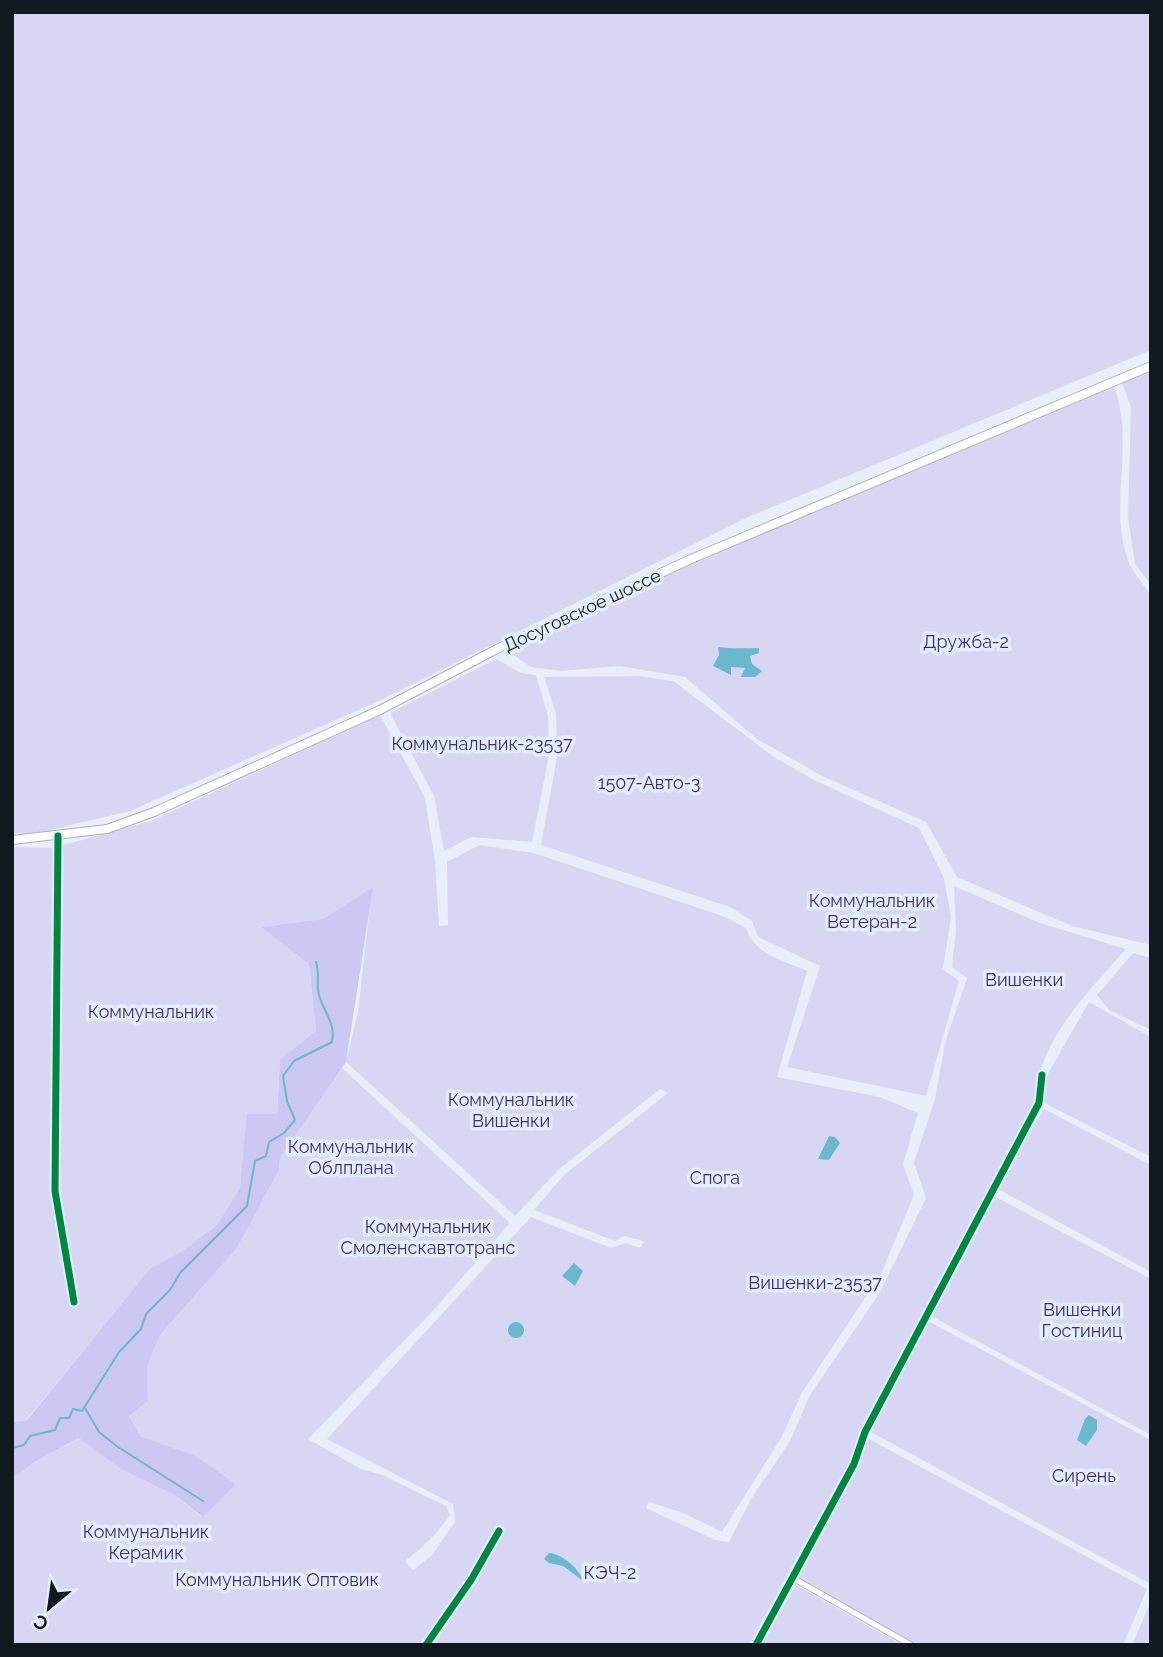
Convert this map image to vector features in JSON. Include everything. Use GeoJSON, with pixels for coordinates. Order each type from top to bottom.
{"type":"FeatureCollection","features":[{"type":"Feature","properties":{"kind":"main road","name":"Досуговское шоссе"},"geometry":{"type":"LineString","coordinates":[[12,840],[107,830],[154,812],[380,710],[497,649],[691,559],[1151,366]]}},
{"type":"Feature","properties":{"kind":"street"},"geometry":{"type":"LineString","coordinates":[[58,836],[55,1191],[74,1302]]}},
{"type":"Feature","properties":{"kind":"street"},"geometry":{"type":"LineString","coordinates":[[756,1645],[854,1464],[865,1432],[1039,1104],[1042,1075]]}},
{"type":"Feature","properties":{"kind":"street"},"geometry":{"type":"LineString","coordinates":[[426,1645],[471,1580],[499,1531]]}},
{"type":"Feature","properties":{"kind":"street"},"geometry":{"type":"LineString","coordinates":[[791,1577],[911,1645]]}},
{"type":"Feature","properties":{"kind":"green space"},"geometry":{"type":"Polygon","coordinates":[[[12,12],[1151,12],[1151,350],[746,518],[379,701],[130,811],[37,833],[12,833],[12,12]]]}},
{"type":"Feature","properties":{"kind":"green space"},"geometry":{"type":"Polygon","coordinates":[[[1151,369],[1151,585],[1135,564],[1128,517],[1131,407],[1121,381],[1151,369]]]}},
{"type":"Feature","properties":{"kind":"green space","name":"Дружба-2"},"geometry":{"type":"Polygon","coordinates":[[[1114,387],[1123,430],[1120,520],[1123,542],[1131,567],[1151,595],[1151,945],[1072,926],[957,877],[926,822],[824,777],[757,739],[685,677],[619,666],[562,671],[531,667],[511,653],[734,542],[835,497],[1114,387]]]}},
{"type":"Feature","properties":{"kind":"green space","name":"Коммунальник-23537"},"geometry":{"type":"Polygon","coordinates":[[[496,659],[521,673],[536,675],[548,716],[549,755],[532,842],[471,837],[444,851],[434,796],[390,713],[496,659]]]}},
{"type":"Feature","properties":{"kind":"green space"},"geometry":{"type":"Polygon","coordinates":[[[638,676],[673,681],[774,757],[812,779],[919,828],[944,878],[951,917],[943,969],[959,981],[926,1096],[787,1067],[820,966],[758,937],[752,921],[730,907],[541,845],[557,757],[556,714],[544,677],[638,676]]]}},
{"type":"Feature","properties":{"kind":"green space"},"geometry":{"type":"Polygon","coordinates":[[[380,715],[425,798],[435,861],[439,926],[448,925],[447,862],[479,845],[534,853],[723,916],[746,928],[750,937],[763,951],[807,971],[777,1077],[880,1097],[918,1113],[903,1164],[914,1195],[881,1274],[803,1391],[781,1438],[722,1532],[683,1513],[649,1502],[646,1508],[715,1540],[729,1542],[751,1499],[790,1441],[810,1395],[879,1294],[926,1198],[914,1163],[935,1099],[945,1043],[967,978],[952,967],[956,931],[954,886],[1040,923],[1126,949],[1080,1001],[1055,1038],[1045,1058],[1033,1104],[862,1426],[856,1450],[749,1645],[433,1645],[476,1582],[505,1528],[499,1524],[465,1586],[422,1645],[12,1645],[12,1478],[36,1461],[80,1438],[119,1468],[176,1496],[202,1517],[236,1484],[196,1456],[140,1436],[129,1416],[148,1401],[147,1367],[160,1335],[237,1248],[279,1170],[280,1158],[342,1068],[510,1223],[432,1312],[308,1439],[361,1469],[382,1475],[446,1506],[450,1515],[445,1522],[405,1561],[413,1570],[431,1556],[455,1522],[453,1504],[327,1439],[531,1217],[611,1248],[626,1243],[640,1248],[644,1241],[624,1236],[615,1241],[534,1210],[565,1174],[668,1093],[660,1089],[558,1170],[515,1216],[346,1062],[358,1012],[372,888],[323,919],[261,927],[309,964],[316,1031],[280,1059],[277,1114],[243,1165],[240,1188],[217,1225],[183,1251],[150,1270],[26,1420],[12,1423],[12,847],[53,848],[151,821],[380,715]]]}},
{"type":"Feature","properties":{"kind":"green space"},"geometry":{"type":"Polygon","coordinates":[[[1133,953],[1151,958],[1151,1030],[1109,1010],[1097,995],[1133,953]]]}},
{"type":"Feature","properties":{"kind":"green space","name":"Вишенки"},"geometry":{"type":"Polygon","coordinates":[[[1089,1002],[1151,1037],[1151,1157],[1042,1102],[1046,1077],[1089,1002]]]}},
{"type":"Feature","properties":{"kind":"green space"},"geometry":{"type":"Polygon","coordinates":[[[1044,1109],[1151,1165],[1151,1272],[996,1188],[1044,1109]]]}},
{"type":"Feature","properties":{"kind":"green space","name":"Вишенки Гостиниц"},"geometry":{"type":"Polygon","coordinates":[[[992,1195],[1151,1279],[1151,1435],[929,1315],[992,1195]]]}},
{"type":"Feature","properties":{"kind":"green space","name":"Сирень"},"geometry":{"type":"Polygon","coordinates":[[[928,1321],[1151,1440],[1149,1583],[869,1431],[928,1321]]]}},
{"type":"Feature","properties":{"kind":"green space"},"geometry":{"type":"Polygon","coordinates":[[[869,1439],[1147,1589],[1123,1645],[915,1645],[796,1578],[869,1439]]]}},
{"type":"Feature","properties":{"kind":"green space"},"geometry":{"type":"Polygon","coordinates":[[[796,1585],[902,1645],[761,1645],[796,1585]]]}},
{"type":"Feature","properties":{"kind":"green space"},"geometry":{"type":"Polygon","coordinates":[[[1151,1601],[1151,1645],[1132,1645],[1151,1601]]]}},
{"type":"Feature","properties":{"kind":"shaded area"},"geometry":{"type":"Polygon","coordinates":[[[373,887],[346,1062],[280,1158],[279,1170],[237,1248],[160,1335],[147,1367],[148,1401],[129,1416],[140,1436],[196,1456],[236,1484],[203,1517],[176,1496],[119,1468],[79,1438],[36,1461],[12,1478],[12,1423],[27,1420],[150,1269],[183,1251],[217,1225],[240,1188],[247,1114],[277,1114],[280,1059],[316,1031],[309,964],[261,927],[323,919],[373,887]]]}},
{"type":"Feature","properties":{"kind":"water"},"geometry":{"type":"Polygon","coordinates":[[[718,647],[759,648],[759,653],[750,656],[752,664],[762,671],[755,677],[741,677],[745,668],[731,667],[731,675],[713,666],[719,655],[718,647]]]}},
{"type":"Feature","properties":{"kind":"water"},"geometry":{"type":"Polygon","coordinates":[[[829,1136],[835,1137],[840,1143],[829,1160],[818,1159],[829,1136]]]}},
{"type":"Feature","properties":{"kind":"water"},"geometry":{"type":"Polygon","coordinates":[[[574,1263],[583,1271],[575,1286],[562,1276],[574,1263]]]}},
{"type":"Feature","properties":{"kind":"water"},"geometry":{"type":"Polygon","coordinates":[[[513,1322],[519,1322],[524,1330],[522,1336],[513,1338],[508,1333],[508,1327],[513,1322]]]}},
{"type":"Feature","properties":{"kind":"water"},"geometry":{"type":"Polygon","coordinates":[[[1089,1415],[1097,1420],[1097,1430],[1086,1446],[1077,1440],[1089,1415]]]}},
{"type":"Feature","properties":{"kind":"water"},"geometry":{"type":"Polygon","coordinates":[[[549,1553],[570,1563],[583,1581],[563,1566],[544,1559],[549,1553]]]}},
{"type":"Feature","properties":{"kind":"waterway"},"geometry":{"type":"LineString","coordinates":[[12,1448],[24,1445],[30,1436],[55,1430],[60,1418],[69,1418],[73,1409],[82,1411],[119,1352],[141,1329],[146,1314],[170,1290],[180,1273],[247,1206],[255,1161],[266,1156],[269,1142],[284,1133],[295,1120],[287,1101],[283,1076],[294,1061],[332,1042],[331,1024],[318,991],[316,962]]}},
{"type":"Feature","properties":{"kind":"waterway"},"geometry":{"type":"LineString","coordinates":[[85,1408],[99,1432],[118,1447],[203,1501]]}},
{"type":"Feature","properties":{"kind":"cycle path"},"geometry":{"type":"LineString","coordinates":[[58,836],[55,1191],[74,1302]]}},
{"type":"Feature","properties":{"kind":"cycle path"},"geometry":{"type":"LineString","coordinates":[[756,1645],[854,1464],[865,1432],[1039,1103],[1042,1075]]}},
{"type":"Feature","properties":{"kind":"cycle path"},"geometry":{"type":"LineString","coordinates":[[426,1645],[471,1580],[499,1531]]}},
{"type":"Feature","properties":{"kind":"park label","name":"1507-Авто-3"},"geometry":{"type":"Point","coordinates":[649,782]}},
{"type":"Feature","properties":{"kind":"park label","name":"Коммунальник Ветеран-2"},"geometry":{"type":"Point","coordinates":[872,910]}},
{"type":"Feature","properties":{"kind":"park label","name":"Коммунальник"},"geometry":{"type":"Point","coordinates":[151,1011]}},
{"type":"Feature","properties":{"kind":"park label","name":"Коммунальник Вишенки"},"geometry":{"type":"Point","coordinates":[511,1109]}},
{"type":"Feature","properties":{"kind":"park label","name":"Коммунальник Облплана"},"geometry":{"type":"Point","coordinates":[351,1156]}},
{"type":"Feature","properties":{"kind":"park label","name":"Спога"},"geometry":{"type":"Point","coordinates":[715,1177]}},
{"type":"Feature","properties":{"kind":"park label","name":"Коммунальник Смоленскавтотранс"},"geometry":{"type":"Point","coordinates":[428,1236]}},
{"type":"Feature","properties":{"kind":"park label","name":"Вишенки-23537"},"geometry":{"type":"Point","coordinates":[815,1282]}},
{"type":"Feature","properties":{"kind":"park label","name":"Коммунальник Керамик"},"geometry":{"type":"Point","coordinates":[146,1541]}},
{"type":"Feature","properties":{"kind":"park label","name":"КЭЧ-2"},"geometry":{"type":"Point","coordinates":[610,1572]}},
{"type":"Feature","properties":{"kind":"park label","name":"Коммунальник Оптовик"},"geometry":{"type":"Point","coordinates":[277,1579]}}]}
